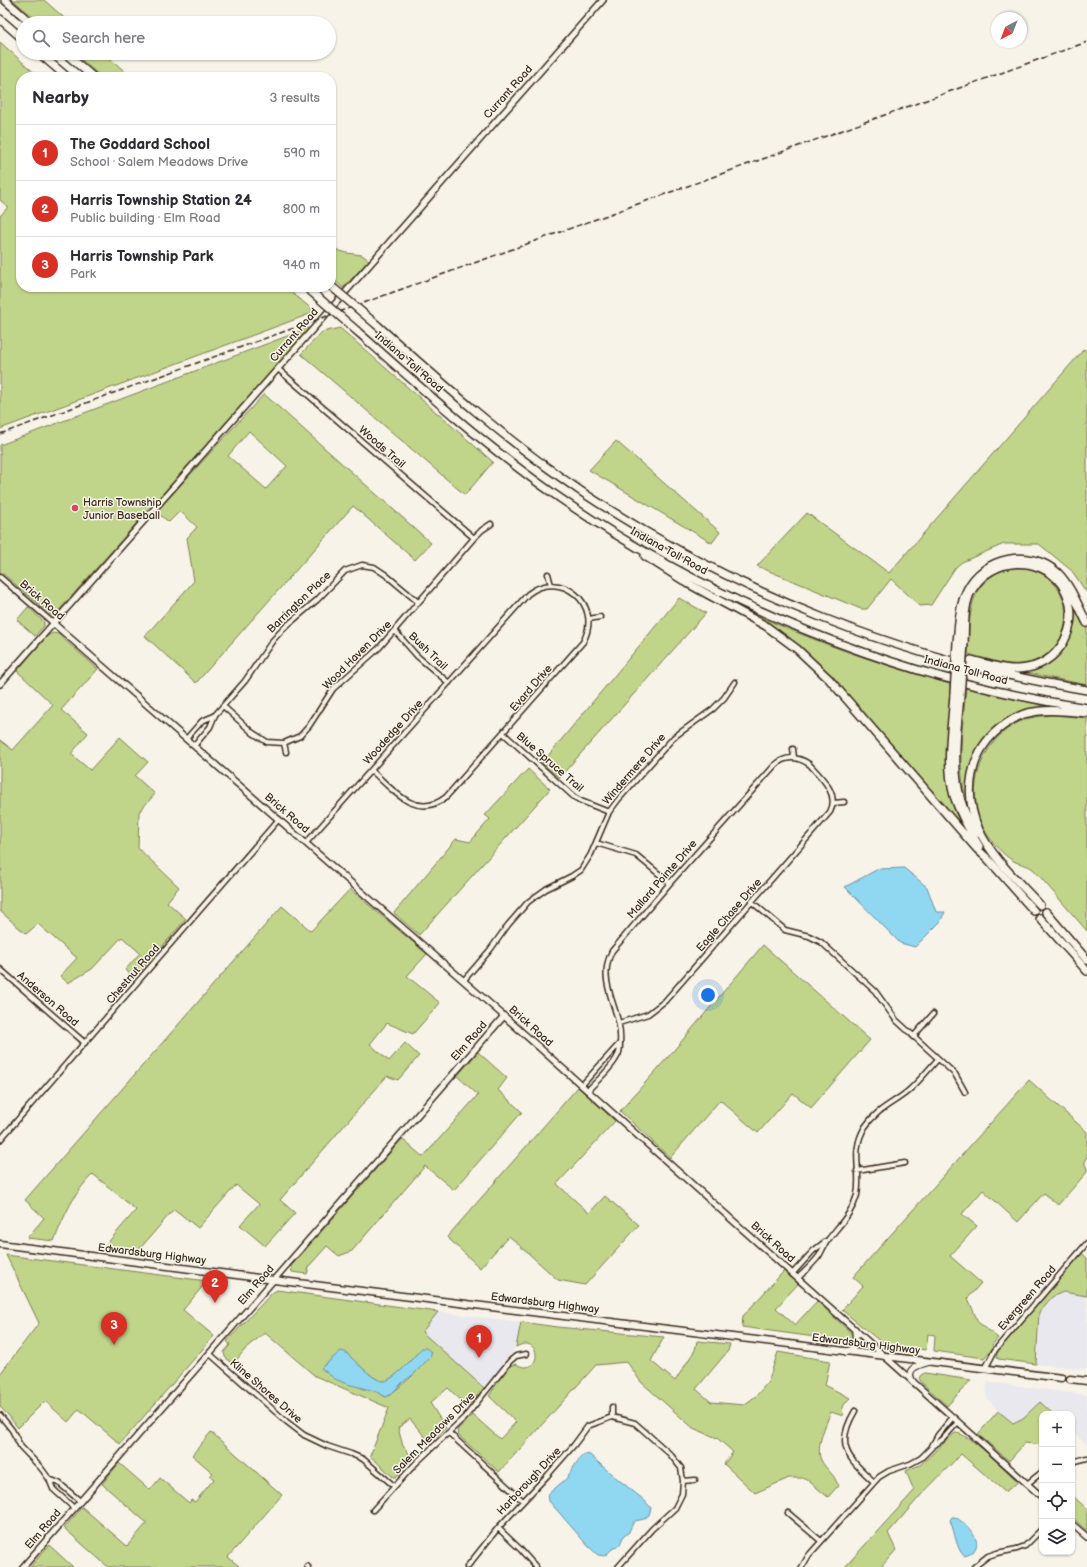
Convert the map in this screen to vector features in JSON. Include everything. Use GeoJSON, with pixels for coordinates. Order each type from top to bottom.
{"type":"FeatureCollection","features":[{"type":"Feature","properties":{"kind":"highway"},"geometry":{"type":"LineString","coordinates":[[5,0],[23,16]]}},
{"type":"Feature","properties":{"kind":"highway"},"geometry":{"type":"LineString","coordinates":[[0,19],[16,33]]}},
{"type":"Feature","properties":{"kind":"highway"},"geometry":{"type":"LineString","coordinates":[[47,60],[61,72]]}},
{"type":"Feature","properties":{"kind":"highway"},"geometry":{"type":"LineString","coordinates":[[74,60],[87,72]]}},
{"type":"Feature","properties":{"kind":"highway","name":"Indiana Toll Road"},"geometry":{"type":"LineString","coordinates":[[336,290],[461,399],[528,453],[582,492],[647,532],[724,574],[778,599],[836,623],[907,647],[1002,674],[1038,682],[1087,690]]}},
{"type":"Feature","properties":{"kind":"highway","name":"Indiana Toll Road"},"geometry":{"type":"LineString","coordinates":[[312,292],[447,410],[496,450],[554,494],[651,555],[708,586],[767,614],[834,641],[920,670],[965,683],[1087,708]]}},
{"type":"Feature","properties":{"kind":"highway"},"geometry":{"type":"LineString","coordinates":[[600,524],[631,548],[689,584],[766,626],[797,649],[829,679],[977,849],[988,859],[1034,911]]}},
{"type":"Feature","properties":{"kind":"highway"},"geometry":{"type":"LineString","coordinates":[[1040,905],[990,849],[974,828],[962,805],[956,779],[956,740],[962,601],[968,587],[974,579],[987,568],[997,562],[1012,558],[1028,559],[1044,564],[1057,572],[1067,584],[1087,623]]}},
{"type":"Feature","properties":{"kind":"highway"},"geometry":{"type":"LineString","coordinates":[[907,647],[936,652],[1009,669],[1027,668],[1042,664],[1055,654],[1065,641],[1070,626],[1071,612],[1068,597],[1061,585],[1050,574],[1039,567],[1026,563],[1012,563],[995,568],[984,575],[974,586],[970,594],[960,642]]}},
{"type":"Feature","properties":{"kind":"highway"},"geometry":{"type":"LineString","coordinates":[[957,695],[950,760],[954,795],[965,824],[988,859]]}},
{"type":"Feature","properties":{"kind":"highway"},"geometry":{"type":"LineString","coordinates":[[990,849],[979,830],[973,813],[970,793],[971,777],[983,746],[1008,722],[1022,715],[1040,711],[1057,710],[1087,713]]}},
{"type":"Feature","properties":{"kind":"highway"},"geometry":{"type":"LineString","coordinates":[[1046,912],[1087,960]]}},
{"type":"Feature","properties":{"kind":"highway"},"geometry":{"type":"LineString","coordinates":[[1040,918],[1087,971]]}},
{"type":"Feature","properties":{"kind":"main road","name":"Edwardsburg Highway"},"geometry":{"type":"LineString","coordinates":[[0,1244],[274,1280],[1087,1382]]}},
{"type":"Feature","properties":{"kind":"main road"},"geometry":{"type":"LineString","coordinates":[[846,1352],[852,1349],[856,1343],[855,1330]]}},
{"type":"Feature","properties":{"kind":"main road"},"geometry":{"type":"LineString","coordinates":[[913,1382],[910,1376],[912,1369],[928,1362]]}},
{"type":"Feature","properties":{"kind":"street","name":"Currant Road"},"geometry":{"type":"LineString","coordinates":[[0,684],[602,0]]}},
{"type":"Feature","properties":{"kind":"street","name":"Woods Trail"},"geometry":{"type":"LineString","coordinates":[[278,369],[474,538]]}},
{"type":"Feature","properties":{"kind":"street","name":"Wood Haven Drive"},"geometry":{"type":"LineString","coordinates":[[284,743],[294,740],[304,731],[333,689],[395,631],[418,602],[474,538],[491,524]]}},
{"type":"Feature","properties":{"kind":"street","name":"Barrington Place"},"geometry":{"type":"LineString","coordinates":[[194,746],[210,727],[215,715],[245,680],[272,640],[317,600],[345,571],[362,565],[374,567],[386,575],[418,602]]}},
{"type":"Feature","properties":{"kind":"street"},"geometry":{"type":"LineString","coordinates":[[548,574],[551,585],[562,587],[575,595],[585,607],[589,619],[600,617]]}},
{"type":"Feature","properties":{"kind":"street","name":"Brick Road"},"geometry":{"type":"LineString","coordinates":[[0,577],[464,980],[1039,1494]]}},
{"type":"Feature","properties":{"kind":"street","name":"Woodedge Drive"},"geometry":{"type":"LineString","coordinates":[[306,844],[528,594],[540,587],[551,585]]}},
{"type":"Feature","properties":{"kind":"street","name":"Evard Drive"},"geometry":{"type":"LineString","coordinates":[[372,770],[408,802],[420,806],[432,804],[446,797],[583,642],[588,630],[589,619]]}},
{"type":"Feature","properties":{"kind":"street","name":"Bush Trail"},"geometry":{"type":"LineString","coordinates":[[395,631],[417,656],[449,683]]}},
{"type":"Feature","properties":{"kind":"street","name":"Windermere Drive"},"geometry":{"type":"LineString","coordinates":[[464,980],[528,902],[546,889],[581,870],[589,860],[609,812],[623,794],[674,737],[713,709],[724,698],[735,682]]}},
{"type":"Feature","properties":{"kind":"street"},"geometry":{"type":"LineString","coordinates":[[223,706],[262,740],[271,743],[284,743],[286,752]]}},
{"type":"Feature","properties":{"kind":"street","name":"Barrington Place"},"geometry":{"type":"LineString","coordinates":[[186,739],[202,721],[215,715]]}},
{"type":"Feature","properties":{"kind":"street","name":"Blue Spruce Trail"},"geometry":{"type":"LineString","coordinates":[[503,733],[574,797],[609,812]]}},
{"type":"Feature","properties":{"kind":"street"},"geometry":{"type":"LineString","coordinates":[[793,749],[794,758],[800,759],[809,764],[829,788],[834,800],[844,802]]}},
{"type":"Feature","properties":{"kind":"street","name":"Mallard Pointe Drive"},"geometry":{"type":"LineString","coordinates":[[588,1090],[618,1055],[620,1043],[619,1023],[606,981],[607,961],[615,947],[775,765],[785,759],[794,758]]}},
{"type":"Feature","properties":{"kind":"street","name":"Eagle Chase Drive"},"geometry":{"type":"LineString","coordinates":[[619,1023],[648,1014],[661,1005],[830,812],[834,800]]}},
{"type":"Feature","properties":{"kind":"street","name":"Chestnut Road"},"geometry":{"type":"LineString","coordinates":[[0,1140],[279,820]]}},
{"type":"Feature","properties":{"kind":"street"},"geometry":{"type":"LineString","coordinates":[[596,843],[636,855],[670,883]]}},
{"type":"Feature","properties":{"kind":"street"},"geometry":{"type":"LineString","coordinates":[[752,902],[785,930],[809,936],[821,942],[875,991],[896,1020],[913,1037],[955,1074],[965,1092]]}},
{"type":"Feature","properties":{"kind":"street","name":"Anderson Road"},"geometry":{"type":"LineString","coordinates":[[0,969],[85,1042]]}},
{"type":"Feature","properties":{"kind":"street"},"geometry":{"type":"LineString","coordinates":[[913,1037],[933,1014]]}},
{"type":"Feature","properties":{"kind":"street","name":"Elm Road"},"geometry":{"type":"LineString","coordinates":[[23,1567],[504,1016]]}},
{"type":"Feature","properties":{"kind":"street"},"geometry":{"type":"LineString","coordinates":[[582,1085],[620,1043]]}},
{"type":"Feature","properties":{"kind":"street"},"geometry":{"type":"LineString","coordinates":[[798,1278],[819,1256],[828,1240],[846,1218],[853,1205],[857,1194],[857,1150],[859,1140],[870,1119],[884,1107],[907,1092],[938,1059]]}},
{"type":"Feature","properties":{"kind":"street"},"geometry":{"type":"LineString","coordinates":[[857,1171],[905,1164]]}},
{"type":"Feature","properties":{"kind":"street"},"geometry":{"type":"LineString","coordinates":[[793,1273],[813,1251],[828,1240]]}},
{"type":"Feature","properties":{"kind":"street","name":"Evergreen Road"},"geometry":{"type":"LineString","coordinates":[[985,1368],[995,1350],[1087,1243]]}},
{"type":"Feature","properties":{"kind":"street","name":"Kline Shores Drive"},"geometry":{"type":"LineString","coordinates":[[210,1354],[287,1422],[304,1435],[327,1446],[363,1459],[394,1486]]}},
{"type":"Feature","properties":{"kind":"street","name":"Salem Meadows Drive"},"geometry":{"type":"LineString","coordinates":[[373,1510],[394,1486],[466,1416],[510,1360],[516,1356],[526,1354]]}},
{"type":"Feature","properties":{"kind":"street"},"geometry":{"type":"LineString","coordinates":[[612,1407],[612,1417],[635,1423],[670,1454],[681,1468],[683,1481],[682,1494],[675,1508],[652,1529],[618,1567]]}},
{"type":"Feature","properties":{"kind":"street"},"geometry":{"type":"LineString","coordinates":[[855,1411],[845,1430],[846,1447],[854,1463],[874,1482]]}},
{"type":"Feature","properties":{"kind":"street"},"geometry":{"type":"LineString","coordinates":[[0,1415],[12,1430],[21,1447],[41,1468],[54,1489],[74,1508]]}},
{"type":"Feature","properties":{"kind":"street","name":"Harborough Drive"},"geometry":{"type":"LineString","coordinates":[[467,1567],[498,1528],[547,1476],[574,1445],[588,1426],[612,1417]]}},
{"type":"Feature","properties":{"kind":"street"},"geometry":{"type":"LineString","coordinates":[[932,1447],[938,1434],[953,1417]]}},
{"type":"Feature","properties":{"kind":"street"},"geometry":{"type":"LineString","coordinates":[[802,1567],[809,1555],[874,1482],[883,1474],[916,1461],[943,1439],[958,1422]]}},
{"type":"Feature","properties":{"kind":"street"},"geometry":{"type":"LineString","coordinates":[[448,1433],[523,1501]]}},
{"type":"Feature","properties":{"kind":"street"},"geometry":{"type":"LineString","coordinates":[[1075,1461],[1087,1458]]}},
{"type":"Feature","properties":{"kind":"street"},"geometry":{"type":"LineString","coordinates":[[1027,1484],[1039,1474]]}},
{"type":"Feature","properties":{"kind":"street"},"geometry":{"type":"LineString","coordinates":[[49,1479],[58,1483],[80,1502]]}},
{"type":"Feature","properties":{"kind":"street"},"geometry":{"type":"LineString","coordinates":[[683,1481],[695,1480]]}},
{"type":"Feature","properties":{"kind":"street"},"geometry":{"type":"LineString","coordinates":[[788,1513],[821,1541]]}},
{"type":"Feature","properties":{"kind":"street"},"geometry":{"type":"LineString","coordinates":[[1075,1527],[1087,1537]]}},
{"type":"Feature","properties":{"kind":"street"},"geometry":{"type":"LineString","coordinates":[[498,1528],[536,1567]]}},
{"type":"Feature","properties":{"kind":"street"},"geometry":{"type":"LineString","coordinates":[[974,1567],[988,1556],[1025,1546],[1039,1532]]}},
{"type":"Feature","properties":{"kind":"shaded area"},"geometry":{"type":"Polygon","coordinates":[[[1063,1292],[1087,1296],[1087,1369],[1036,1364],[1039,1312],[1052,1297],[1063,1292]]]}},
{"type":"Feature","properties":{"kind":"shaded area"},"geometry":{"type":"Polygon","coordinates":[[[438,1312],[521,1322],[516,1347],[484,1388],[422,1332],[438,1312]]]}},
{"type":"Feature","properties":{"kind":"shaded area"},"geometry":{"type":"Polygon","coordinates":[[[987,1382],[1087,1395],[1087,1445],[1075,1434],[1075,1411],[1050,1411],[1040,1402],[1023,1418],[1013,1423],[998,1411],[986,1396],[987,1382]]]}},
{"type":"Feature","properties":{"kind":"green space"},"geometry":{"type":"Polygon","coordinates":[[[13,0],[44,0],[62,16],[32,16],[13,0]]]}},
{"type":"Feature","properties":{"kind":"green space"},"geometry":{"type":"Polygon","coordinates":[[[0,42],[16,56],[16,60],[20,60],[33,72],[16,72],[16,292],[291,292],[313,310],[310,314],[0,429],[0,216],[8,207],[0,200],[0,42]]]}},
{"type":"Feature","properties":{"kind":"green space"},"geometry":{"type":"Polygon","coordinates":[[[82,60],[112,60],[125,72],[95,72],[82,60]]]}},
{"type":"Feature","properties":{"kind":"green space"},"geometry":{"type":"Polygon","coordinates":[[[336,250],[362,255],[369,260],[343,288],[336,282],[336,250]]]}},
{"type":"Feature","properties":{"kind":"green space","name":"Harris Township Junior Baseball"},"geometry":{"type":"Polygon","coordinates":[[[311,327],[53,617],[0,571],[0,445],[311,327]]]}},
{"type":"Feature","properties":{"kind":"green space"},"geometry":{"type":"Polygon","coordinates":[[[340,328],[493,462],[465,495],[301,354],[322,332],[340,328]]]}},
{"type":"Feature","properties":{"kind":"green space"},"geometry":{"type":"Polygon","coordinates":[[[1084,349],[1087,352],[1087,593],[1072,571],[1039,544],[1004,544],[962,562],[955,568],[931,605],[920,606],[891,579],[867,609],[861,609],[757,566],[807,513],[889,573],[1084,349]]]}},
{"type":"Feature","properties":{"kind":"green space"},"geometry":{"type":"Polygon","coordinates":[[[264,394],[431,543],[415,560],[353,506],[196,683],[145,636],[194,581],[187,538],[197,527],[180,511],[169,522],[156,512],[264,394]],[[249,431],[228,456],[266,489],[287,466],[249,431]]]}},
{"type":"Feature","properties":{"kind":"green space"},"geometry":{"type":"Polygon","coordinates":[[[616,441],[720,532],[712,543],[589,470],[616,441]]]}},
{"type":"Feature","properties":{"kind":"green space"},"geometry":{"type":"Polygon","coordinates":[[[1010,568],[1031,569],[1047,577],[1059,590],[1065,605],[1066,620],[1062,636],[1053,649],[1040,659],[1022,664],[1001,663],[968,654],[969,626],[973,602],[978,591],[985,582],[996,574],[1010,568]]]}},
{"type":"Feature","properties":{"kind":"green space"},"geometry":{"type":"Polygon","coordinates":[[[679,598],[706,613],[559,778],[542,763],[679,598]]]}},
{"type":"Feature","properties":{"kind":"green space"},"geometry":{"type":"Polygon","coordinates":[[[733,604],[812,639],[950,684],[946,762],[947,781],[950,796],[960,825],[823,669],[733,604]]]}},
{"type":"Feature","properties":{"kind":"green space"},"geometry":{"type":"Polygon","coordinates":[[[1075,604],[1087,627],[1087,685],[1022,672],[1051,660],[1058,656],[1063,650],[1070,636],[1073,620],[1073,605],[1075,604]]]}},
{"type":"Feature","properties":{"kind":"green space"},"geometry":{"type":"Polygon","coordinates":[[[28,607],[44,622],[44,626],[35,636],[17,620],[28,607]]]}},
{"type":"Feature","properties":{"kind":"green space"},"geometry":{"type":"Polygon","coordinates":[[[53,633],[58,634],[98,669],[61,710],[88,733],[71,754],[90,770],[120,737],[148,762],[135,776],[155,794],[139,812],[138,848],[179,887],[167,902],[186,919],[135,978],[125,970],[140,953],[122,937],[92,969],[68,983],[60,976],[77,958],[38,924],[26,934],[0,911],[0,873],[2,870],[0,868],[0,740],[13,750],[53,705],[17,671],[47,636],[53,633]]]}},
{"type":"Feature","properties":{"kind":"green space"},"geometry":{"type":"Polygon","coordinates":[[[966,688],[1050,707],[1026,712],[980,748],[968,803],[964,789],[961,760],[966,688]]]}},
{"type":"Feature","properties":{"kind":"green space"},"geometry":{"type":"Polygon","coordinates":[[[1053,715],[1087,718],[1087,931],[1035,871],[1010,859],[995,845],[981,822],[976,806],[975,790],[978,774],[983,758],[992,744],[1003,732],[1025,719],[1053,715]]]}},
{"type":"Feature","properties":{"kind":"green space"},"geometry":{"type":"Polygon","coordinates":[[[528,769],[550,789],[419,935],[394,913],[456,839],[470,842],[490,819],[485,815],[528,769]]]}},
{"type":"Feature","properties":{"kind":"green space"},"geometry":{"type":"Polygon","coordinates":[[[350,889],[427,954],[407,976],[440,1003],[413,1034],[387,1023],[370,1044],[389,1061],[405,1043],[419,1056],[398,1080],[387,1076],[280,1200],[295,1213],[265,1246],[240,1225],[259,1204],[236,1185],[198,1228],[174,1209],[137,1252],[104,1247],[136,1210],[93,1174],[75,1197],[54,1241],[27,1238],[44,1218],[25,1200],[282,906],[311,931],[350,889]]]}},
{"type":"Feature","properties":{"kind":"green space"},"geometry":{"type":"Polygon","coordinates":[[[763,945],[870,1040],[811,1108],[793,1093],[758,1133],[720,1100],[670,1158],[620,1111],[669,1056],[763,945]]]}},
{"type":"Feature","properties":{"kind":"green space"},"geometry":{"type":"Polygon","coordinates":[[[478,1052],[507,1078],[498,1090],[522,1112],[454,1190],[425,1166],[352,1251],[339,1256],[327,1246],[310,1265],[307,1274],[292,1272],[291,1266],[402,1139],[423,1157],[478,1095],[457,1076],[478,1052]]]}},
{"type":"Feature","properties":{"kind":"green space"},"geometry":{"type":"Polygon","coordinates":[[[1029,1080],[1087,1132],[1087,1157],[1085,1159],[1085,1165],[1087,1172],[1058,1205],[1044,1193],[1018,1222],[983,1190],[962,1214],[977,1226],[950,1256],[981,1283],[968,1298],[978,1322],[998,1338],[992,1345],[994,1347],[984,1358],[934,1351],[935,1335],[928,1334],[926,1350],[892,1346],[882,1343],[842,1310],[863,1286],[853,1277],[1029,1080]]]}},
{"type":"Feature","properties":{"kind":"green space"},"geometry":{"type":"Polygon","coordinates":[[[578,1087],[615,1121],[557,1184],[589,1213],[605,1196],[639,1225],[585,1285],[558,1280],[509,1236],[480,1268],[447,1237],[578,1087]]]}},
{"type":"Feature","properties":{"kind":"green space"},"geometry":{"type":"Polygon","coordinates":[[[1082,1253],[1087,1258],[1087,1296],[1063,1292],[1052,1297],[1039,1312],[1036,1364],[998,1359],[996,1355],[998,1351],[1082,1253]]]}},
{"type":"Feature","properties":{"kind":"green space"},"geometry":{"type":"Polygon","coordinates":[[[6,1255],[207,1281],[183,1310],[214,1336],[120,1444],[79,1409],[68,1422],[45,1401],[18,1428],[0,1407],[0,1374],[39,1323],[6,1255]]]}},
{"type":"Feature","properties":{"kind":"green space"},"geometry":{"type":"Polygon","coordinates":[[[784,1271],[798,1284],[776,1308],[795,1325],[817,1301],[851,1333],[853,1337],[851,1342],[742,1327],[743,1316],[784,1271]]]}},
{"type":"Feature","properties":{"kind":"green space"},"geometry":{"type":"Polygon","coordinates":[[[277,1290],[438,1312],[422,1332],[484,1388],[468,1407],[448,1388],[430,1403],[446,1428],[430,1443],[410,1419],[398,1428],[403,1446],[413,1458],[396,1477],[393,1477],[370,1456],[389,1408],[315,1376],[265,1333],[248,1346],[233,1364],[225,1357],[224,1352],[230,1345],[227,1341],[272,1293],[277,1290]],[[422,1348],[392,1378],[382,1381],[373,1377],[345,1352],[323,1366],[365,1390],[375,1391],[386,1397],[415,1373],[422,1348]]]}},
{"type":"Feature","properties":{"kind":"green space"},"geometry":{"type":"Polygon","coordinates":[[[521,1322],[557,1327],[664,1337],[651,1361],[675,1381],[695,1350],[697,1341],[730,1344],[728,1351],[696,1389],[711,1402],[744,1405],[757,1395],[768,1382],[778,1352],[830,1361],[825,1385],[850,1398],[846,1402],[842,1411],[843,1416],[831,1412],[826,1423],[819,1449],[821,1460],[835,1478],[838,1486],[828,1497],[805,1478],[789,1478],[755,1493],[724,1464],[733,1452],[717,1438],[693,1428],[641,1382],[627,1362],[596,1365],[499,1472],[458,1435],[457,1430],[473,1415],[500,1439],[516,1422],[489,1396],[500,1378],[511,1366],[515,1364],[524,1367],[530,1366],[536,1358],[536,1352],[530,1345],[524,1344],[516,1347],[521,1322]]]}},
{"type":"Feature","properties":{"kind":"green space"},"geometry":{"type":"Polygon","coordinates":[[[925,1373],[971,1380],[947,1406],[921,1382],[919,1378],[925,1373]]]}},
{"type":"Feature","properties":{"kind":"green space"},"geometry":{"type":"Polygon","coordinates":[[[1040,1402],[1050,1411],[1039,1411],[1039,1445],[1025,1443],[1009,1461],[978,1434],[998,1411],[1013,1423],[1023,1418],[1040,1402]]]}},
{"type":"Feature","properties":{"kind":"green space"},"geometry":{"type":"Polygon","coordinates":[[[211,1432],[282,1495],[228,1557],[240,1567],[108,1567],[64,1528],[82,1507],[127,1546],[147,1523],[102,1484],[119,1463],[150,1490],[160,1478],[189,1503],[191,1500],[195,1502],[214,1479],[210,1476],[213,1473],[192,1455],[211,1432]]]}},
{"type":"Feature","properties":{"kind":"green space"},"geometry":{"type":"Polygon","coordinates":[[[955,1433],[961,1434],[978,1445],[1018,1482],[1005,1492],[961,1454],[922,1494],[888,1533],[896,1550],[881,1567],[845,1567],[914,1491],[906,1471],[920,1465],[955,1433]]]}},
{"type":"Feature","properties":{"kind":"green space"},"geometry":{"type":"Polygon","coordinates":[[[1075,1498],[1087,1509],[1087,1531],[1075,1520],[1075,1498]]]}},
{"type":"Feature","properties":{"kind":"green space"},"geometry":{"type":"Polygon","coordinates":[[[49,1545],[73,1567],[30,1567],[49,1545]]]}},
{"type":"Feature","properties":{"kind":"water"},"geometry":{"type":"Polygon","coordinates":[[[904,868],[927,887],[936,912],[945,912],[940,922],[915,947],[900,943],[845,887],[878,869],[904,868]]]}},
{"type":"Feature","properties":{"kind":"water"},"geometry":{"type":"Polygon","coordinates":[[[422,1348],[426,1348],[431,1352],[431,1356],[414,1374],[386,1397],[375,1391],[347,1384],[335,1379],[321,1368],[341,1351],[345,1352],[373,1377],[382,1381],[392,1378],[422,1348]]]}},
{"type":"Feature","properties":{"kind":"water"},"geometry":{"type":"Polygon","coordinates":[[[585,1454],[590,1455],[644,1500],[651,1508],[649,1515],[644,1519],[635,1521],[629,1532],[623,1537],[620,1545],[612,1549],[605,1556],[598,1555],[588,1546],[549,1501],[548,1494],[566,1479],[581,1456],[585,1454]]]}},
{"type":"Feature","properties":{"kind":"water"},"geometry":{"type":"Polygon","coordinates":[[[952,1517],[955,1517],[963,1523],[974,1535],[977,1545],[972,1553],[964,1556],[961,1553],[950,1520],[952,1517]]]}},
{"type":"Feature","properties":{"kind":"railway"},"geometry":{"type":"LineString","coordinates":[[0,434],[1087,42]]}},
{"type":"Feature","properties":{"kind":"place","name":"Harris Township Junior Baseball"},"geometry":{"type":"Point","coordinates":[75,508]}},
{"type":"Feature","properties":{"kind":"place","name":"Harris Township Station 24"},"geometry":{"type":"Point","coordinates":[215,1303]}},
{"type":"Feature","properties":{"kind":"place","name":"Harris Township Park"},"geometry":{"type":"Point","coordinates":[114,1345]}},
{"type":"Feature","properties":{"kind":"place","name":"The Goddard School"},"geometry":{"type":"Point","coordinates":[479,1358]}}]}
